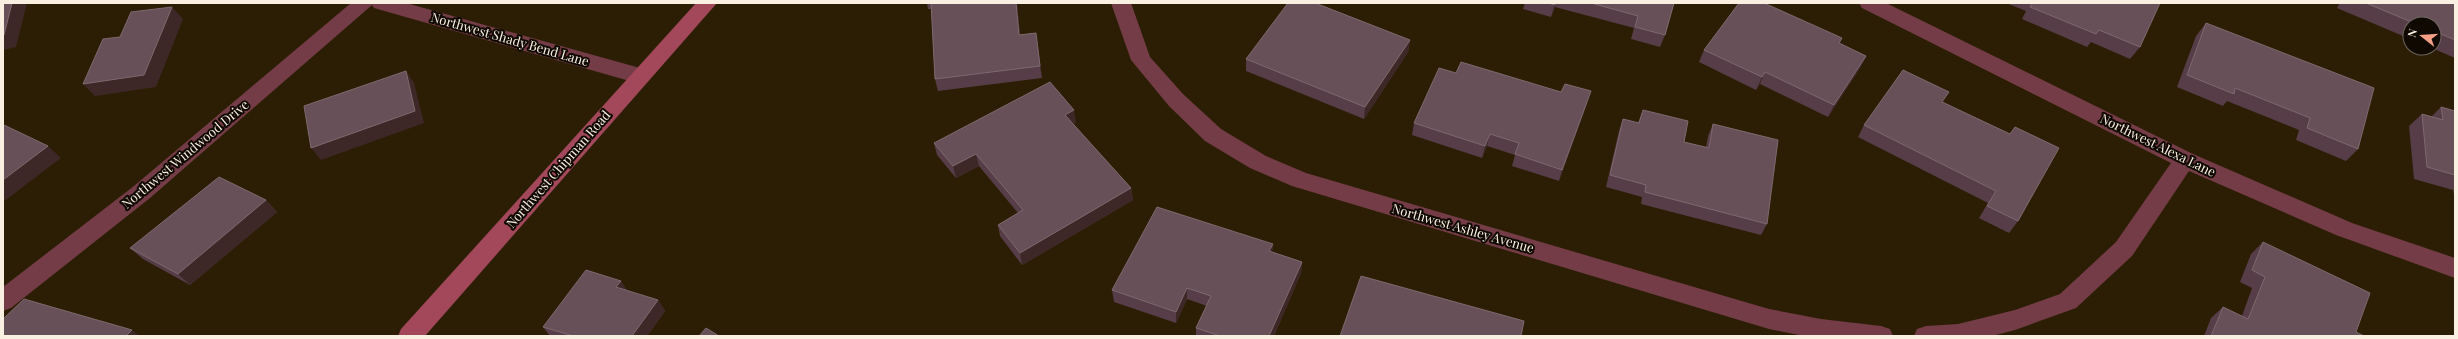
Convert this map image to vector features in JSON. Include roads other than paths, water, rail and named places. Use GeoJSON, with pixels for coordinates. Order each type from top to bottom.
{"type":"FeatureCollection","features":[{"type":"Feature","properties":{"kind":"main road","name":"Northwest Chipman Road"},"geometry":{"type":"LineString","coordinates":[[410,336],[640,76],[707,3]]}},
{"type":"Feature","properties":{"kind":"street","name":"Northwest Windwood Drive"},"geometry":{"type":"LineString","coordinates":[[3,301],[142,192],[364,3]]}},
{"type":"Feature","properties":{"kind":"street","name":"Northwest Shady Bend Lane"},"geometry":{"type":"LineString","coordinates":[[380,3],[640,76]]}},
{"type":"Feature","properties":{"kind":"street","name":"Northwest Ashley Avenue"},"geometry":{"type":"LineString","coordinates":[[1121,3],[1141,60],[1176,100],[1213,135],[1258,162],[1300,180],[1769,319],[1821,329],[1881,336]]}},
{"type":"Feature","properties":{"kind":"street","name":"Northwest Alexa Lane"},"geometry":{"type":"LineString","coordinates":[[1869,3],[2185,160],[2344,229],[2455,268]]}},
{"type":"Feature","properties":{"kind":"street"},"geometry":{"type":"LineString","coordinates":[[1926,336],[1958,334],[2015,320],[2068,302],[2124,249],[2185,160]]}}]}
